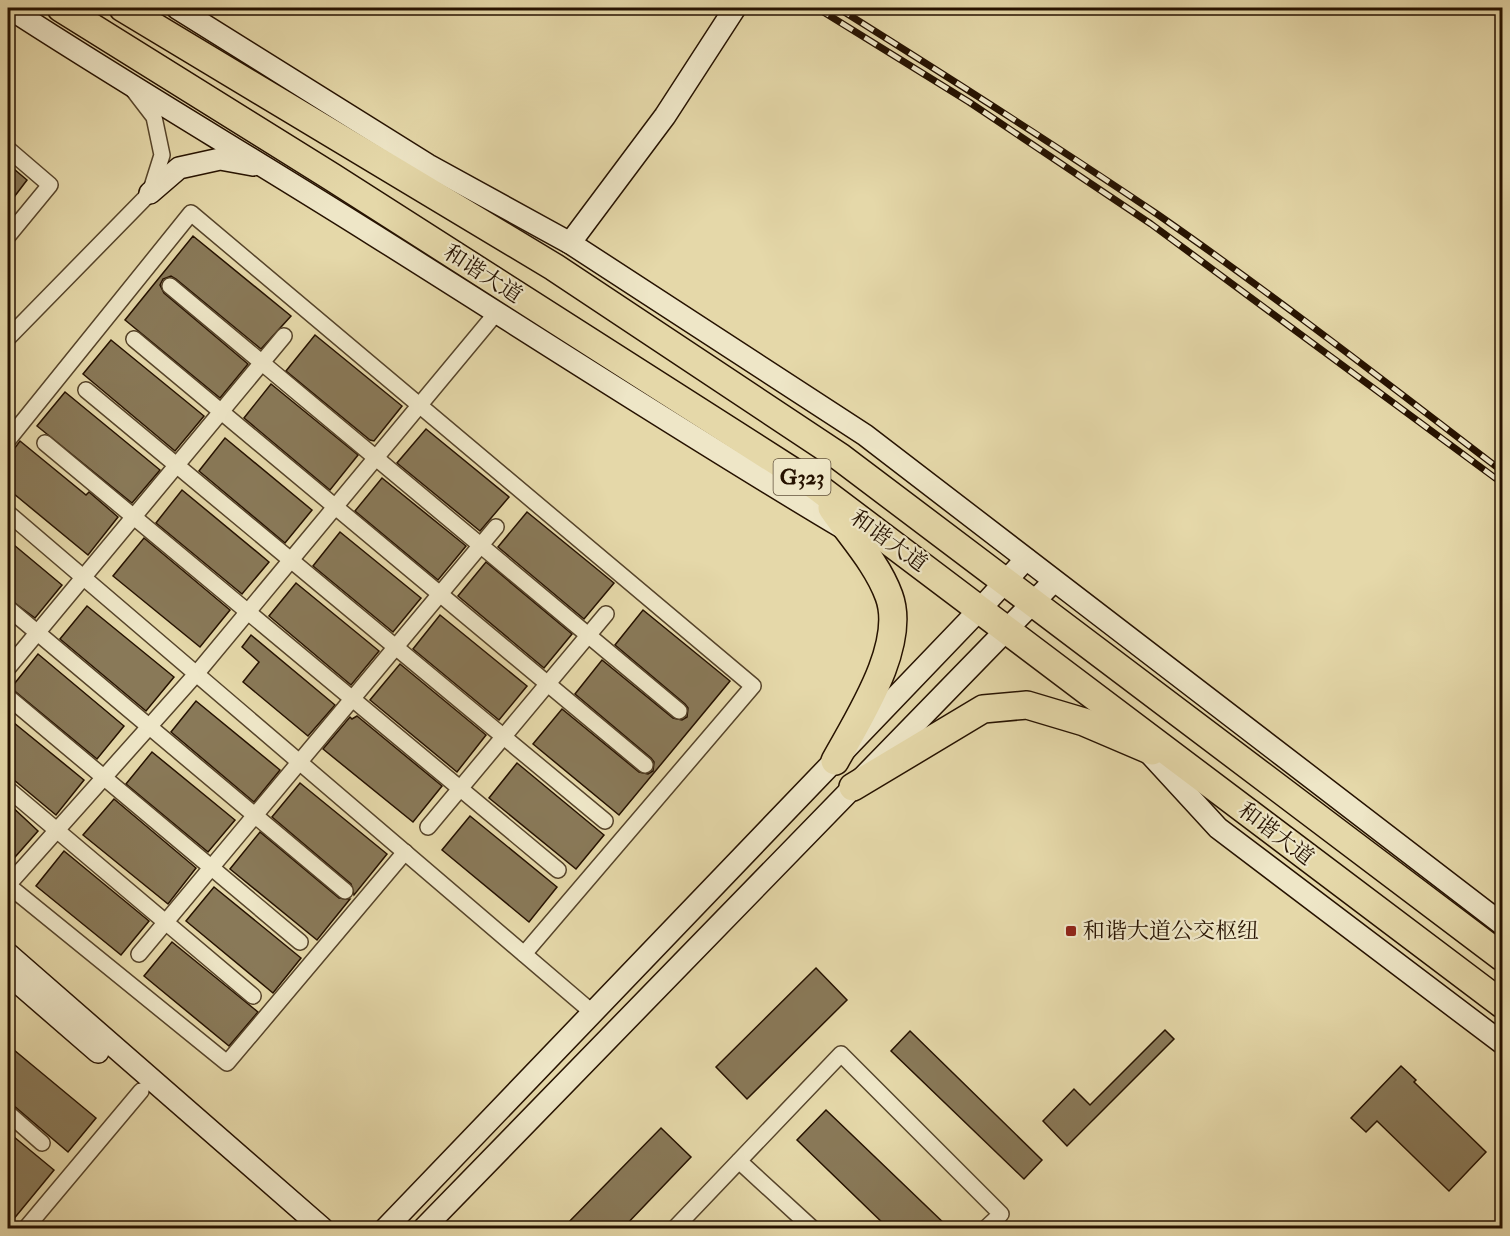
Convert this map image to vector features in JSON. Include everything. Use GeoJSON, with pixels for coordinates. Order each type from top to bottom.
{"type":"FeatureCollection","features":[{"type":"Feature","properties":{"kind":"highway","name":"和谐大道"},"geometry":{"type":"LineString","coordinates":[[61,8],[332,177],[817,487],[981,608],[1186,766],[1503,1004]]}},
{"type":"Feature","properties":{"kind":"highway","name":"和谐大道"},"geometry":{"type":"LineString","coordinates":[[123,8],[554,267],[840,457],[1503,957]]}},
{"type":"Feature","properties":{"kind":"highway"},"geometry":{"type":"LineString","coordinates":[[817,487],[873,564],[890,597],[892,633],[877,687],[835,761]]}},
{"type":"Feature","properties":{"kind":"highway"},"geometry":{"type":"LineString","coordinates":[[853,787],[983,709],[1027,705],[1084,723],[1186,766]]}},
{"type":"Feature","properties":{"kind":"street"},"geometry":{"type":"LineString","coordinates":[[9,8],[132,88],[266,167],[758,477],[981,608]]}},
{"type":"Feature","properties":{"kind":"street"},"geometry":{"type":"LineString","coordinates":[[177,8],[428,165],[570,243],[865,435],[1503,924]]}},
{"type":"Feature","properties":{"kind":"street"},"geometry":{"type":"LineString","coordinates":[[570,243],[665,116],[735,8]]}},
{"type":"Feature","properties":{"kind":"street"},"geometry":{"type":"LineString","coordinates":[[132,88],[154,117],[162,155],[150,193]]}},
{"type":"Feature","properties":{"kind":"street"},"geometry":{"type":"LineString","coordinates":[[8,149],[50,185],[8,236]]}},
{"type":"Feature","properties":{"kind":"street"},"geometry":{"type":"LineString","coordinates":[[8,338],[150,193],[179,168],[220,159],[266,167]]}},
{"type":"Feature","properties":{"kind":"street"},"geometry":{"type":"LineString","coordinates":[[8,440],[191,213],[753,686],[524,954]]}},
{"type":"Feature","properties":{"kind":"street"},"geometry":{"type":"LineString","coordinates":[[170,286],[679,711]]}},
{"type":"Feature","properties":{"kind":"street"},"geometry":{"type":"LineString","coordinates":[[405,852],[227,1063],[8,886],[196,673],[496,312]]}},
{"type":"Feature","properties":{"kind":"street"},"geometry":{"type":"LineString","coordinates":[[8,668],[284,336]]}},
{"type":"Feature","properties":{"kind":"street"},"geometry":{"type":"LineString","coordinates":[[134,339],[645,765]]}},
{"type":"Feature","properties":{"kind":"street"},"geometry":{"type":"LineString","coordinates":[[87,390],[605,821]]}},
{"type":"Feature","properties":{"kind":"street"},"geometry":{"type":"LineString","coordinates":[[45,443],[558,870]]}},
{"type":"Feature","properties":{"kind":"street"},"geometry":{"type":"LineString","coordinates":[[8,513],[593,1013]]}},
{"type":"Feature","properties":{"kind":"street"},"geometry":{"type":"LineString","coordinates":[[139,954],[496,527]]}},
{"type":"Feature","properties":{"kind":"street"},"geometry":{"type":"LineString","coordinates":[[386,1228],[1026,559]]}},
{"type":"Feature","properties":{"kind":"street"},"geometry":{"type":"LineString","coordinates":[[424,1228],[1054,581]]}},
{"type":"Feature","properties":{"kind":"street"},"geometry":{"type":"LineString","coordinates":[[8,608],[345,891]]}},
{"type":"Feature","properties":{"kind":"street"},"geometry":{"type":"LineString","coordinates":[[428,827],[606,614]]}},
{"type":"Feature","properties":{"kind":"street"},"geometry":{"type":"LineString","coordinates":[[1007,629],[1147,749],[1218,828],[1503,1043]]}},
{"type":"Feature","properties":{"kind":"street"},"geometry":{"type":"LineString","coordinates":[[8,697],[300,942]]}},
{"type":"Feature","properties":{"kind":"street"},"geometry":{"type":"LineString","coordinates":[[8,789],[253,996]]}},
{"type":"Feature","properties":{"kind":"street"},"geometry":{"type":"LineString","coordinates":[[8,954],[322,1228]]}},
{"type":"Feature","properties":{"kind":"street"},"geometry":{"type":"LineString","coordinates":[[8,974],[300,1228]]}},
{"type":"Feature","properties":{"kind":"street"},"geometry":{"type":"LineString","coordinates":[[675,1228],[841,1054],[1001,1214],[986,1228]]}},
{"type":"Feature","properties":{"kind":"street"},"geometry":{"type":"LineString","coordinates":[[26,1228],[141,1090]]}},
{"type":"Feature","properties":{"kind":"street"},"geometry":{"type":"LineString","coordinates":[[8,1113],[42,1143]]}},
{"type":"Feature","properties":{"kind":"street"},"geometry":{"type":"LineString","coordinates":[[739,1161],[812,1228]]}},
{"type":"Feature","properties":{"kind":"building"},"geometry":{"type":"Polygon","coordinates":[[[8,164],[27,180],[8,205],[8,164]]]}},
{"type":"Feature","properties":{"kind":"building"},"geometry":{"type":"Polygon","coordinates":[[[193,236],[291,316],[261,349],[176,279],[171,276],[163,279],[160,285],[164,293],[248,364],[220,398],[125,320],[193,236]]]}},
{"type":"Feature","properties":{"kind":"building"},"geometry":{"type":"Polygon","coordinates":[[[315,335],[402,406],[374,441],[286,371],[315,335]]]}},
{"type":"Feature","properties":{"kind":"building"},"geometry":{"type":"Polygon","coordinates":[[[111,340],[204,416],[175,451],[83,374],[111,340]]]}},
{"type":"Feature","properties":{"kind":"building"},"geometry":{"type":"Polygon","coordinates":[[[271,384],[358,455],[330,490],[244,418],[271,384]]]}},
{"type":"Feature","properties":{"kind":"building"},"geometry":{"type":"Polygon","coordinates":[[[65,392],[160,470],[132,503],[37,426],[65,392]]]}},
{"type":"Feature","properties":{"kind":"building"},"geometry":{"type":"Polygon","coordinates":[[[426,429],[509,497],[480,531],[397,463],[426,429]]]}},
{"type":"Feature","properties":{"kind":"building"},"geometry":{"type":"Polygon","coordinates":[[[225,438],[312,510],[285,543],[199,471],[225,438]]]}},
{"type":"Feature","properties":{"kind":"building"},"geometry":{"type":"Polygon","coordinates":[[[20,441],[86,495],[89,492],[118,517],[88,555],[8,489],[8,457],[20,441]]]}},
{"type":"Feature","properties":{"kind":"building"},"geometry":{"type":"Polygon","coordinates":[[[382,478],[466,546],[438,580],[355,511],[382,478]]]}},
{"type":"Feature","properties":{"kind":"building"},"geometry":{"type":"Polygon","coordinates":[[[182,490],[269,562],[242,594],[156,523],[182,490]]]}},
{"type":"Feature","properties":{"kind":"building"},"geometry":{"type":"Polygon","coordinates":[[[527,512],[614,583],[584,619],[498,547],[527,512]]]}},
{"type":"Feature","properties":{"kind":"building"},"geometry":{"type":"Polygon","coordinates":[[[340,532],[421,598],[393,632],[313,566],[340,532]]]}},
{"type":"Feature","properties":{"kind":"building"},"geometry":{"type":"Polygon","coordinates":[[[144,538],[230,610],[200,647],[113,576],[144,538]]]}},
{"type":"Feature","properties":{"kind":"building"},"geometry":{"type":"Polygon","coordinates":[[[8,540],[62,585],[35,618],[8,598],[8,540]]]}},
{"type":"Feature","properties":{"kind":"building"},"geometry":{"type":"Polygon","coordinates":[[[486,562],[572,634],[544,668],[458,596],[486,562]]]}},
{"type":"Feature","properties":{"kind":"building"},"geometry":{"type":"Polygon","coordinates":[[[296,583],[379,651],[351,685],[269,616],[296,583]]]}},
{"type":"Feature","properties":{"kind":"building"},"geometry":{"type":"Polygon","coordinates":[[[87,606],[174,677],[146,711],[60,639],[87,606]]]}},
{"type":"Feature","properties":{"kind":"building"},"geometry":{"type":"Polygon","coordinates":[[[643,610],[730,681],[619,815],[533,744],[562,709],[639,772],[648,774],[653,771],[654,762],[651,758],[575,694],[602,660],[673,718],[682,720],[687,717],[688,708],[685,704],[615,645],[643,610]]]}},
{"type":"Feature","properties":{"kind":"building"},"geometry":{"type":"Polygon","coordinates":[[[440,615],[527,686],[499,720],[413,649],[440,615]]]}},
{"type":"Feature","properties":{"kind":"building"},"geometry":{"type":"Polygon","coordinates":[[[251,635],[335,705],[308,736],[243,682],[259,662],[242,647],[251,635]]]}},
{"type":"Feature","properties":{"kind":"building"},"geometry":{"type":"Polygon","coordinates":[[[38,654],[124,726],[97,759],[11,688],[38,654]]]}},
{"type":"Feature","properties":{"kind":"building"},"geometry":{"type":"Polygon","coordinates":[[[400,664],[486,735],[457,772],[370,700],[400,664]]]}},
{"type":"Feature","properties":{"kind":"building"},"geometry":{"type":"Polygon","coordinates":[[[196,701],[280,770],[254,802],[171,732],[196,701]]]}},
{"type":"Feature","properties":{"kind":"building"},"geometry":{"type":"Polygon","coordinates":[[[357,716],[442,786],[413,822],[323,749],[350,717],[352,719],[357,716]]]}},
{"type":"Feature","properties":{"kind":"building"},"geometry":{"type":"Polygon","coordinates":[[[8,718],[84,780],[56,815],[8,775],[8,718]]]}},
{"type":"Feature","properties":{"kind":"building"},"geometry":{"type":"Polygon","coordinates":[[[152,752],[235,820],[208,852],[126,784],[152,752]]]}},
{"type":"Feature","properties":{"kind":"building"},"geometry":{"type":"Polygon","coordinates":[[[517,763],[604,835],[576,869],[489,798],[517,763]]]}},
{"type":"Feature","properties":{"kind":"building"},"geometry":{"type":"Polygon","coordinates":[[[300,783],[387,854],[354,895],[351,884],[272,817],[300,783]]]}},
{"type":"Feature","properties":{"kind":"building"},"geometry":{"type":"Polygon","coordinates":[[[114,799],[196,868],[168,904],[83,835],[114,799]]]}},
{"type":"Feature","properties":{"kind":"building"},"geometry":{"type":"Polygon","coordinates":[[[8,803],[38,831],[8,865],[8,803]]]}},
{"type":"Feature","properties":{"kind":"building"},"geometry":{"type":"Polygon","coordinates":[[[470,816],[557,887],[529,922],[442,850],[470,816]]]}},
{"type":"Feature","properties":{"kind":"building"},"geometry":{"type":"Polygon","coordinates":[[[260,832],[339,898],[350,899],[317,940],[230,869],[260,832]]]}},
{"type":"Feature","properties":{"kind":"building"},"geometry":{"type":"Polygon","coordinates":[[[64,851],[149,921],[121,955],[36,886],[64,851]]]}},
{"type":"Feature","properties":{"kind":"building"},"geometry":{"type":"Polygon","coordinates":[[[214,887],[301,958],[273,993],[186,921],[214,887]]]}},
{"type":"Feature","properties":{"kind":"building"},"geometry":{"type":"Polygon","coordinates":[[[172,942],[258,1012],[229,1046],[144,976],[172,942]]]}},
{"type":"Feature","properties":{"kind":"building"},"geometry":{"type":"Polygon","coordinates":[[[816,968],[847,1000],[747,1099],[716,1067],[816,968]]]}},
{"type":"Feature","properties":{"kind":"building"},"geometry":{"type":"Polygon","coordinates":[[[1165,1030],[1174,1039],[1067,1146],[1043,1121],[1074,1089],[1090,1105],[1165,1030]]]}},
{"type":"Feature","properties":{"kind":"building"},"geometry":{"type":"Polygon","coordinates":[[[910,1031],[1042,1160],[1024,1179],[891,1051],[910,1031]]]}},
{"type":"Feature","properties":{"kind":"building"},"geometry":{"type":"Polygon","coordinates":[[[8,1045],[96,1118],[68,1152],[8,1103],[8,1045]]]}},
{"type":"Feature","properties":{"kind":"building"},"geometry":{"type":"Polygon","coordinates":[[[1401,1066],[1416,1080],[1414,1082],[1486,1152],[1449,1191],[1377,1121],[1366,1132],[1351,1118],[1401,1066]]]}},
{"type":"Feature","properties":{"kind":"building"},"geometry":{"type":"Polygon","coordinates":[[[826,1110],[949,1228],[888,1228],[797,1140],[826,1110]]]}},
{"type":"Feature","properties":{"kind":"building"},"geometry":{"type":"Polygon","coordinates":[[[661,1128],[691,1157],[623,1228],[563,1228],[661,1128]]]}},
{"type":"Feature","properties":{"kind":"building"},"geometry":{"type":"Polygon","coordinates":[[[8,1132],[54,1170],[8,1226],[8,1132]]]}},
{"type":"Feature","properties":{"kind":"railway"},"geometry":{"type":"LineString","coordinates":[[817,8],[969,102],[1151,224],[1502,483]]}},
{"type":"Feature","properties":{"kind":"railway"},"geometry":{"type":"LineString","coordinates":[[838,8],[1157,214],[1288,308],[1502,471]]}},
{"type":"Feature","properties":{"kind":"place","name":"和谐大道公交枢纽"},"geometry":{"type":"Point","coordinates":[1071,931]}}]}
